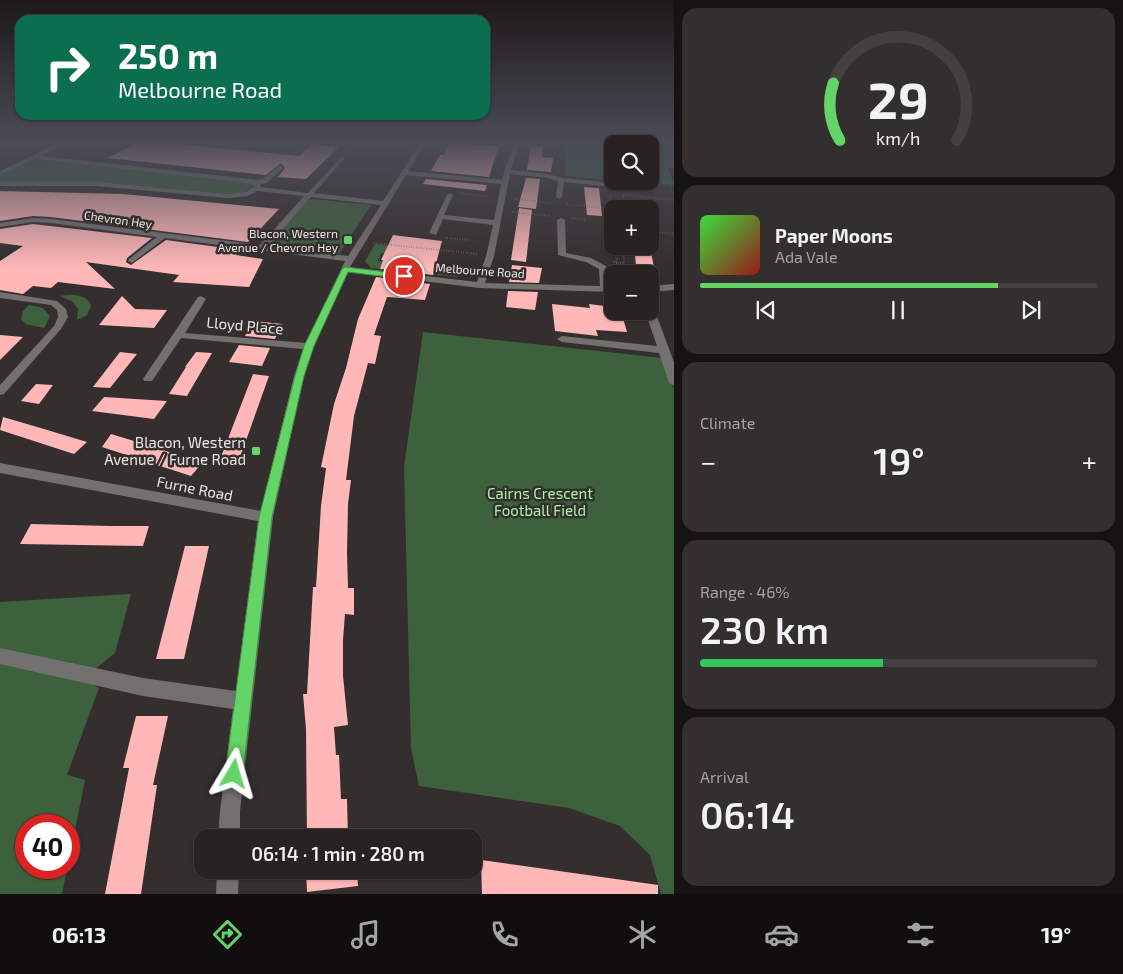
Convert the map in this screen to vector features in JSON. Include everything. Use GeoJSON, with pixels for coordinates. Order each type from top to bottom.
{"type":"FeatureCollection","features":[{"type":"Feature","properties":{"kind":"street"},"geometry":{"type":"LineString","coordinates":[[104,185],[228,196],[248,194],[259,185]]}},
{"type":"Feature","properties":{"kind":"street"},"geometry":{"type":"LineString","coordinates":[[262,248],[317,185]]}},
{"type":"Feature","properties":{"kind":"street"},"geometry":{"type":"LineString","coordinates":[[229,829],[266,517],[300,376],[309,346],[348,264],[397,185]]}},
{"type":"Feature","properties":{"kind":"street"},"geometry":{"type":"LineString","coordinates":[[480,285],[490,256],[504,185]]}},
{"type":"Feature","properties":{"kind":"street"},"geometry":{"type":"LineString","coordinates":[[558,196],[560,185]]}},
{"type":"Feature","properties":{"kind":"street"},"geometry":{"type":"LineString","coordinates":[[256,186],[308,195],[385,203]]}},
{"type":"Feature","properties":{"kind":"street"},"geometry":{"type":"LineString","coordinates":[[435,234],[450,195]]}},
{"type":"Feature","properties":{"kind":"street"},"geometry":{"type":"LineString","coordinates":[[440,217],[496,223]]}},
{"type":"Feature","properties":{"kind":"street"},"geometry":{"type":"LineString","coordinates":[[562,218],[562,255],[588,260],[603,268],[604,272]]}},
{"type":"Feature","properties":{"kind":"street","name":"Chevron Hey"},"geometry":{"type":"LineString","coordinates":[[0,225],[51,221],[262,248],[348,264]]}},
{"type":"Feature","properties":{"kind":"street","name":"Chevron Hey"},"geometry":{"type":"LineString","coordinates":[[132,261],[162,236]]}},
{"type":"Feature","properties":{"kind":"street","name":"Melbourne Road"},"geometry":{"type":"LineString","coordinates":[[348,264],[480,285],[604,289]]}},
{"type":"Feature","properties":{"kind":"street"},"geometry":{"type":"LineString","coordinates":[[659,288],[674,287]]}},
{"type":"Feature","properties":{"kind":"street"},"geometry":{"type":"LineString","coordinates":[[0,295],[54,303],[61,309],[63,317],[58,328],[0,392]]}},
{"type":"Feature","properties":{"kind":"street","name":"Lloyd Place"},"geometry":{"type":"LineString","coordinates":[[148,379],[201,299]]}},
{"type":"Feature","properties":{"kind":"street"},"geometry":{"type":"LineString","coordinates":[[653,320],[674,383]]}},
{"type":"Feature","properties":{"kind":"street","name":"Lloyd Place"},"geometry":{"type":"LineString","coordinates":[[178,334],[309,346]]}},
{"type":"Feature","properties":{"kind":"street"},"geometry":{"type":"LineString","coordinates":[[562,338],[663,350]]}},
{"type":"Feature","properties":{"kind":"street","name":"Furne Road"},"geometry":{"type":"LineString","coordinates":[[0,468],[266,517]]}},
{"type":"Feature","properties":{"kind":"street"},"geometry":{"type":"LineString","coordinates":[[0,656],[143,687],[243,701]]}},
{"type":"Feature","properties":{"kind":"street"},"geometry":{"type":"LineString","coordinates":[[227,894],[228,879]]}},
{"type":"Feature","properties":{"kind":"path"},"geometry":{"type":"LineString","coordinates":[[659,186],[674,186]]}},
{"type":"Feature","properties":{"kind":"path"},"geometry":{"type":"LineString","coordinates":[[624,195],[674,200],[670,186]]}},
{"type":"Feature","properties":{"kind":"path"},"geometry":{"type":"LineString","coordinates":[[622,190],[625,200]]}},
{"type":"Feature","properties":{"kind":"path"},"geometry":{"type":"LineString","coordinates":[[450,195],[451,192],[552,203]]}},
{"type":"Feature","properties":{"kind":"path"},"geometry":{"type":"LineString","coordinates":[[610,195],[610,200]]}},
{"type":"Feature","properties":{"kind":"path"},"geometry":{"type":"LineString","coordinates":[[562,204],[604,208]]}},
{"type":"Feature","properties":{"kind":"path"},"geometry":{"type":"LineString","coordinates":[[499,211],[586,220]]}},
{"type":"Feature","properties":{"kind":"path"},"geometry":{"type":"LineString","coordinates":[[659,232],[674,234]]}},
{"type":"Feature","properties":{"kind":"path"},"geometry":{"type":"LineString","coordinates":[[435,234],[470,240]]}},
{"type":"Feature","properties":{"kind":"path"},"geometry":{"type":"LineString","coordinates":[[361,241],[490,256]]}},
{"type":"Feature","properties":{"kind":"path"},"geometry":{"type":"LineString","coordinates":[[623,255],[624,263]]}},
{"type":"Feature","properties":{"kind":"path"},"geometry":{"type":"LineString","coordinates":[[659,274],[665,275]]}},
{"type":"Feature","properties":{"kind":"green space"},"geometry":{"type":"Polygon","coordinates":[[[124,185],[253,185],[242,194],[124,185]]]}},
{"type":"Feature","properties":{"kind":"green space"},"geometry":{"type":"Polygon","coordinates":[[[308,200],[371,205],[339,254],[269,245],[308,200]]]}},
{"type":"Feature","properties":{"kind":"green space"},"geometry":{"type":"Polygon","coordinates":[[[375,244],[402,247],[399,254],[381,253],[378,261],[395,263],[392,270],[371,268],[365,261],[375,244]]]}},
{"type":"Feature","properties":{"kind":"green space"},"geometry":{"type":"Polygon","coordinates":[[[436,264],[475,269],[475,271],[456,277],[399,270],[435,268],[436,264]]]}},
{"type":"Feature","properties":{"kind":"green space"},"geometry":{"type":"Polygon","coordinates":[[[60,296],[78,296],[89,302],[91,306],[87,315],[77,320],[78,309],[73,302],[60,296]]]}},
{"type":"Feature","properties":{"kind":"green space"},"geometry":{"type":"Polygon","coordinates":[[[29,305],[43,308],[50,316],[44,328],[26,324],[21,320],[23,311],[29,305]]]}},
{"type":"Feature","properties":{"kind":"green space","name":"Cairns Crescent Football Field"},"geometry":{"type":"Polygon","coordinates":[[[423,332],[663,358],[674,390],[674,894],[661,894],[650,855],[620,826],[569,808],[419,786],[411,748],[404,467],[423,332]]]}},
{"type":"Feature","properties":{"kind":"green space"},"geometry":{"type":"Polygon","coordinates":[[[131,594],[115,653],[83,679],[99,688],[67,775],[85,780],[78,814],[15,814],[15,879],[65,879],[62,894],[0,894],[0,602],[131,594]]]}},
{"type":"Feature","properties":{"kind":"building"},"geometry":{"type":"Polygon","coordinates":[[[429,185],[487,185],[485,191],[429,185]]]}},
{"type":"Feature","properties":{"kind":"building"},"geometry":{"type":"Polygon","coordinates":[[[524,185],[539,185],[536,209],[518,207],[524,185]]]}},
{"type":"Feature","properties":{"kind":"building"},"geometry":{"type":"Polygon","coordinates":[[[584,187],[599,188],[602,216],[587,215],[584,187]]]}},
{"type":"Feature","properties":{"kind":"building"},"geometry":{"type":"Polygon","coordinates":[[[0,191],[123,194],[279,209],[248,242],[51,217],[33,216],[0,221],[0,191]]]}},
{"type":"Feature","properties":{"kind":"building"},"geometry":{"type":"Polygon","coordinates":[[[519,208],[532,210],[526,262],[511,260],[519,208]]]}},
{"type":"Feature","properties":{"kind":"building"},"geometry":{"type":"Polygon","coordinates":[[[33,224],[152,238],[127,258],[126,262],[131,265],[166,240],[240,250],[236,255],[263,259],[249,287],[173,282],[179,275],[86,262],[115,289],[58,282],[51,288],[33,286],[23,294],[0,290],[0,261],[23,246],[0,243],[0,229],[33,224]]]}},
{"type":"Feature","properties":{"kind":"building"},"geometry":{"type":"Polygon","coordinates":[[[393,235],[442,241],[433,275],[380,269],[383,260],[381,260],[393,235]]]}},
{"type":"Feature","properties":{"kind":"building"},"geometry":{"type":"Polygon","coordinates":[[[635,255],[652,255],[653,265],[636,265],[635,255]]]}},
{"type":"Feature","properties":{"kind":"building"},"geometry":{"type":"Polygon","coordinates":[[[512,265],[542,268],[539,283],[509,282],[512,265]]]}},
{"type":"Feature","properties":{"kind":"building"},"geometry":{"type":"Polygon","coordinates":[[[376,277],[430,284],[425,300],[387,297],[374,335],[381,336],[375,364],[368,363],[354,416],[346,480],[351,480],[348,504],[348,588],[354,588],[354,615],[345,614],[343,640],[343,676],[348,725],[334,727],[336,755],[339,755],[341,799],[347,799],[348,829],[307,829],[306,729],[303,694],[307,694],[313,587],[316,587],[321,506],[326,468],[321,467],[334,404],[346,368],[358,319],[376,277]]]}},
{"type":"Feature","properties":{"kind":"building"},"geometry":{"type":"Polygon","coordinates":[[[508,291],[538,292],[535,310],[506,307],[508,291]]]}},
{"type":"Feature","properties":{"kind":"building"},"geometry":{"type":"Polygon","coordinates":[[[122,296],[135,309],[167,310],[154,328],[99,325],[122,296]]]}},
{"type":"Feature","properties":{"kind":"building"},"geometry":{"type":"Polygon","coordinates":[[[552,304],[590,308],[589,304],[604,306],[604,320],[624,320],[627,332],[596,330],[598,336],[555,331],[552,304]]]}},
{"type":"Feature","properties":{"kind":"building"},"geometry":{"type":"Polygon","coordinates":[[[253,321],[282,324],[275,339],[245,336],[253,321]]]}},
{"type":"Feature","properties":{"kind":"building"},"geometry":{"type":"Polygon","coordinates":[[[0,335],[23,337],[0,360],[0,335]]]}},
{"type":"Feature","properties":{"kind":"building"},"geometry":{"type":"Polygon","coordinates":[[[239,345],[270,348],[262,366],[229,362],[239,345]]]}},
{"type":"Feature","properties":{"kind":"building"},"geometry":{"type":"Polygon","coordinates":[[[120,352],[137,354],[110,388],[93,387],[120,352]]]}},
{"type":"Feature","properties":{"kind":"building"},"geometry":{"type":"Polygon","coordinates":[[[196,352],[212,353],[187,396],[169,394],[185,367],[196,352]]]}},
{"type":"Feature","properties":{"kind":"building"},"geometry":{"type":"Polygon","coordinates":[[[253,374],[269,376],[238,463],[219,462],[253,374]]]}},
{"type":"Feature","properties":{"kind":"building"},"geometry":{"type":"Polygon","coordinates":[[[36,384],[53,385],[39,404],[21,401],[36,384]]]}},
{"type":"Feature","properties":{"kind":"building"},"geometry":{"type":"Polygon","coordinates":[[[104,397],[167,401],[154,419],[92,411],[104,397]]]}},
{"type":"Feature","properties":{"kind":"building"},"geometry":{"type":"Polygon","coordinates":[[[3,417],[87,442],[74,454],[0,430],[3,417]]]}},
{"type":"Feature","properties":{"kind":"building"},"geometry":{"type":"Polygon","coordinates":[[[111,434],[202,463],[191,476],[102,447],[111,434]]]}},
{"type":"Feature","properties":{"kind":"building"},"geometry":{"type":"Polygon","coordinates":[[[31,524],[149,526],[143,546],[20,544],[31,524]]]}},
{"type":"Feature","properties":{"kind":"building"},"geometry":{"type":"Polygon","coordinates":[[[185,546],[209,546],[184,659],[156,659],[185,546]]]}},
{"type":"Feature","properties":{"kind":"building"},"geometry":{"type":"Polygon","coordinates":[[[136,716],[168,716],[153,785],[157,785],[141,894],[105,894],[129,768],[123,768],[136,716]]]}},
{"type":"Feature","properties":{"kind":"building"},"geometry":{"type":"Polygon","coordinates":[[[482,860],[658,885],[658,894],[482,894],[482,860]]]}},
{"type":"Feature","properties":{"kind":"building"},"geometry":{"type":"Polygon","coordinates":[[[306,879],[358,879],[358,886],[307,892],[306,879]]]}},
{"type":"Feature","properties":{"kind":"place","name":"Blacon, Western Avenue / Chevron Hey"},"geometry":{"type":"Point","coordinates":[348,240]}},
{"type":"Feature","properties":{"kind":"place","name":"Blacon, Western Avenue / Furne Road"},"geometry":{"type":"Point","coordinates":[256,451]}},
{"type":"Feature","properties":{"kind":"route"},"geometry":{"type":"LineString","coordinates":[[234,774],[266,517],[309,346],[345,269],[404,276]]}}]}
